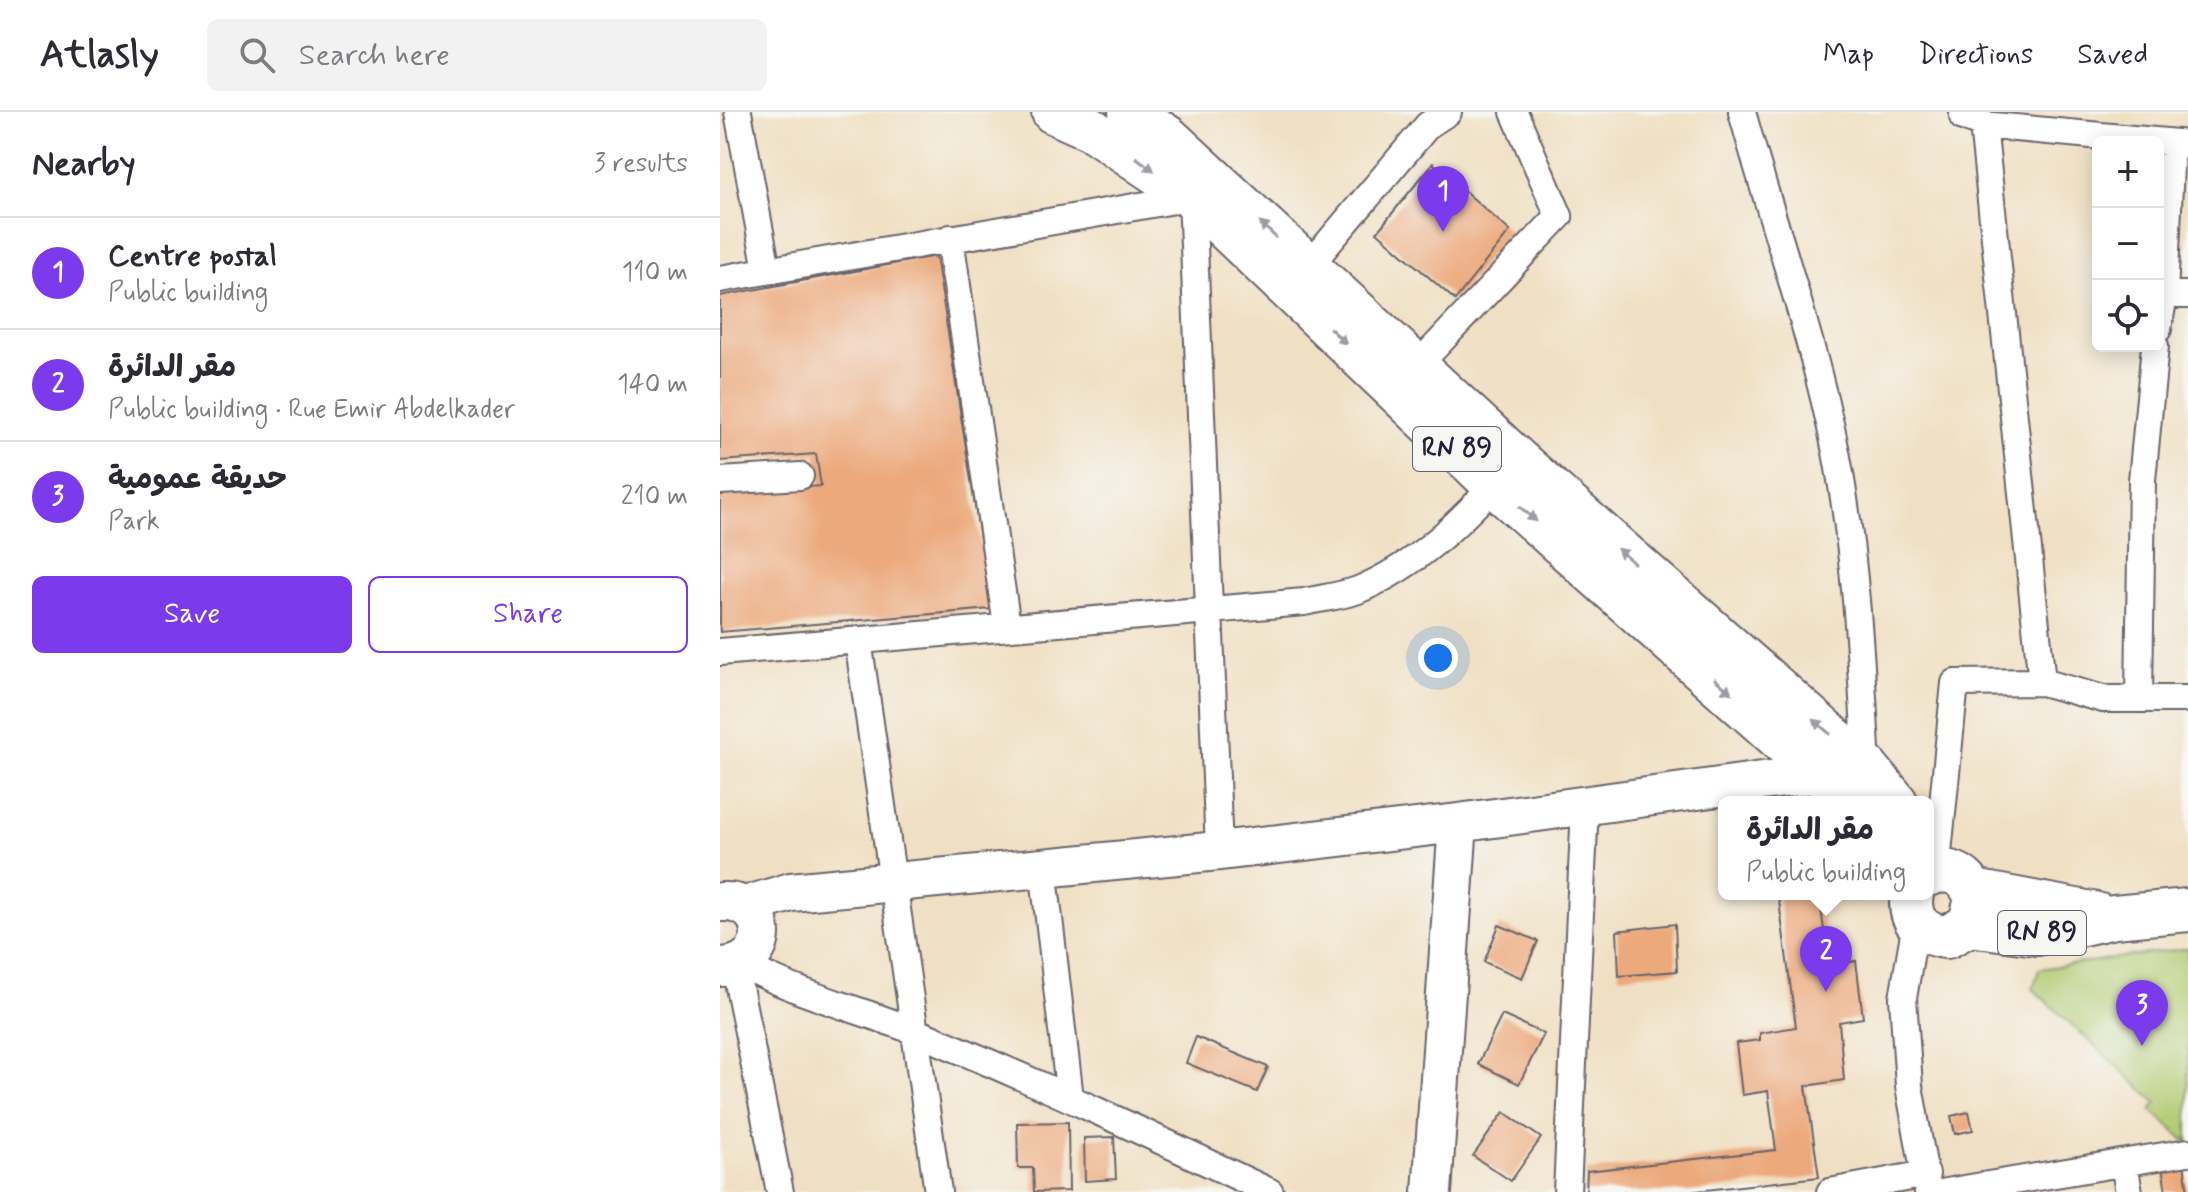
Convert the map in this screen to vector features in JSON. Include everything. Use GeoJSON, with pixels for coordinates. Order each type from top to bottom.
{"type":"FeatureCollection","features":[{"type":"Feature","properties":{"kind":"main road","name":"RN 89"},"geometry":{"type":"LineString","coordinates":[[1053,112],[1090,120],[1192,197],[1859,784]]}},
{"type":"Feature","properties":{"kind":"main road","name":"RN 89"},"geometry":{"type":"LineString","coordinates":[[1130,112],[1168,137],[1416,367],[1506,473],[1821,773],[1859,784],[1884,796]]}},
{"type":"Feature","properties":{"kind":"main road","name":"RN 89"},"geometry":{"type":"LineString","coordinates":[[1934,886],[2037,934],[2114,917],[2188,910]]}},
{"type":"Feature","properties":{"kind":"street"},"geometry":{"type":"LineString","coordinates":[[738,112],[767,270]]}},
{"type":"Feature","properties":{"kind":"street"},"geometry":{"type":"LineString","coordinates":[[1308,267],[1428,125],[1448,112]]}},
{"type":"Feature","properties":{"kind":"street"},"geometry":{"type":"LineString","coordinates":[[1416,367],[1559,216],[1514,112]]}},
{"type":"Feature","properties":{"kind":"street"},"geometry":{"type":"LineString","coordinates":[[1742,112],[1807,332],[1836,452],[1856,584],[1859,784]]}},
{"type":"Feature","properties":{"kind":"street"},"geometry":{"type":"LineString","coordinates":[[2042,682],[1973,118],[2179,143],[2176,295],[2164,318]]}},
{"type":"Feature","properties":{"kind":"street"},"geometry":{"type":"LineString","coordinates":[[720,279],[1192,197],[1219,851]]}},
{"type":"Feature","properties":{"kind":"street"},"geometry":{"type":"LineString","coordinates":[[950,238],[1007,626]]}},
{"type":"Feature","properties":{"kind":"street"},"geometry":{"type":"LineString","coordinates":[[2139,699],[2142,480],[2154,352]]}},
{"type":"Feature","properties":{"kind":"street"},"geometry":{"type":"LineString","coordinates":[[720,652],[1304,602],[1356,591],[1405,567],[1447,534],[1506,473]]}},
{"type":"Feature","properties":{"kind":"street"},"geometry":{"type":"LineString","coordinates":[[720,481],[800,476]]}},
{"type":"Feature","properties":{"kind":"street"},"geometry":{"type":"LineString","coordinates":[[858,640],[938,1192]]}},
{"type":"Feature","properties":{"kind":"street"},"geometry":{"type":"LineString","coordinates":[[1934,886],[1955,683],[2042,682],[2103,699],[2188,699]]}},
{"type":"Feature","properties":{"kind":"street"},"geometry":{"type":"LineString","coordinates":[[732,904],[791,892],[891,880],[1219,851],[1458,823],[1821,773]]}},
{"type":"Feature","properties":{"kind":"street"},"geometry":{"type":"LineString","coordinates":[[1567,1192],[1585,806]]}},
{"type":"Feature","properties":{"kind":"street"},"geometry":{"type":"LineString","coordinates":[[1432,1192],[1458,823]]}},
{"type":"Feature","properties":{"kind":"street"},"geometry":{"type":"LineString","coordinates":[[1043,867],[1070,1098]]}},
{"type":"Feature","properties":{"kind":"street"},"geometry":{"type":"LineString","coordinates":[[1830,1192],[1927,1183],[1909,1086],[1903,998],[1930,900]]}},
{"type":"Feature","properties":{"kind":"street"},"geometry":{"type":"LineString","coordinates":[[732,904],[754,914],[760,936],[758,948],[733,966]]}},
{"type":"Feature","properties":{"kind":"street"},"geometry":{"type":"LineString","coordinates":[[733,966],[915,1032],[1070,1098],[1270,1192]]}},
{"type":"Feature","properties":{"kind":"street"},"geometry":{"type":"LineString","coordinates":[[733,966],[780,1192]]}},
{"type":"Feature","properties":{"kind":"street"},"geometry":{"type":"LineString","coordinates":[[1946,1192],[2188,1152]]}},
{"type":"Feature","properties":{"kind":"street"},"geometry":{"type":"LineString","coordinates":[[2124,1163],[2129,1192]]}},
{"type":"Feature","properties":{"kind":"green space"},"geometry":{"type":"Polygon","coordinates":[[[2188,948],[2188,1143],[2151,1110],[2157,1103],[2033,989],[2039,969],[2188,948]]]}},
{"type":"Feature","properties":{"kind":"building"},"geometry":{"type":"Polygon","coordinates":[[[1433,163],[1510,231],[1455,300],[1377,232],[1433,163]]]}},
{"type":"Feature","properties":{"kind":"building"},"geometry":{"type":"Polygon","coordinates":[[[936,256],[991,609],[720,632],[720,493],[821,486],[816,454],[720,461],[720,296],[936,256]]]}},
{"type":"Feature","properties":{"kind":"building"},"geometry":{"type":"Polygon","coordinates":[[[1779,900],[1820,900],[1829,966],[1856,961],[1863,1018],[1839,1022],[1844,1080],[1806,1086],[1819,1177],[1688,1192],[1586,1192],[1587,1171],[1776,1150],[1768,1091],[1742,1095],[1736,1043],[1760,1040],[1760,1033],[1796,1027],[1779,900]]]}},
{"type":"Feature","properties":{"kind":"building"},"geometry":{"type":"Polygon","coordinates":[[[1675,924],[1677,971],[1619,976],[1617,931],[1675,924]]]}},
{"type":"Feature","properties":{"kind":"building"},"geometry":{"type":"Polygon","coordinates":[[[1499,925],[1538,941],[1522,978],[1484,962],[1499,925]]]}},
{"type":"Feature","properties":{"kind":"building"},"geometry":{"type":"Polygon","coordinates":[[[1502,1015],[1544,1034],[1519,1084],[1478,1064],[1502,1015]]]}},
{"type":"Feature","properties":{"kind":"building"},"geometry":{"type":"Polygon","coordinates":[[[1196,1037],[1268,1067],[1257,1092],[1186,1063],[1196,1037]]]}},
{"type":"Feature","properties":{"kind":"building"},"geometry":{"type":"Polygon","coordinates":[[[1504,1112],[1541,1138],[1511,1181],[1473,1156],[1504,1112]]]}},
{"type":"Feature","properties":{"kind":"building"},"geometry":{"type":"Polygon","coordinates":[[[1969,1112],[1973,1130],[1955,1134],[1951,1116],[1969,1112]]]}},
{"type":"Feature","properties":{"kind":"building"},"geometry":{"type":"Polygon","coordinates":[[[1068,1122],[1069,1191],[1034,1192],[1033,1168],[1018,1168],[1017,1123],[1068,1122]]]}},
{"type":"Feature","properties":{"kind":"building"},"geometry":{"type":"Polygon","coordinates":[[[1114,1137],[1116,1179],[1085,1181],[1084,1138],[1114,1137]]]}},
{"type":"Feature","properties":{"kind":"building"},"geometry":{"type":"Polygon","coordinates":[[[2184,1163],[2188,1192],[2166,1192],[2162,1166],[2184,1163]]]}},
{"type":"Feature","properties":{"kind":"place","name":"Centre postal"},"geometry":{"type":"Point","coordinates":[1443,232]}},
{"type":"Feature","properties":{"kind":"place","name":"مقر الدائرة"},"geometry":{"type":"Point","coordinates":[1826,992]}},
{"type":"Feature","properties":{"kind":"place","name":"حديقة عمومية"},"geometry":{"type":"Point","coordinates":[2142,1046]}}]}
